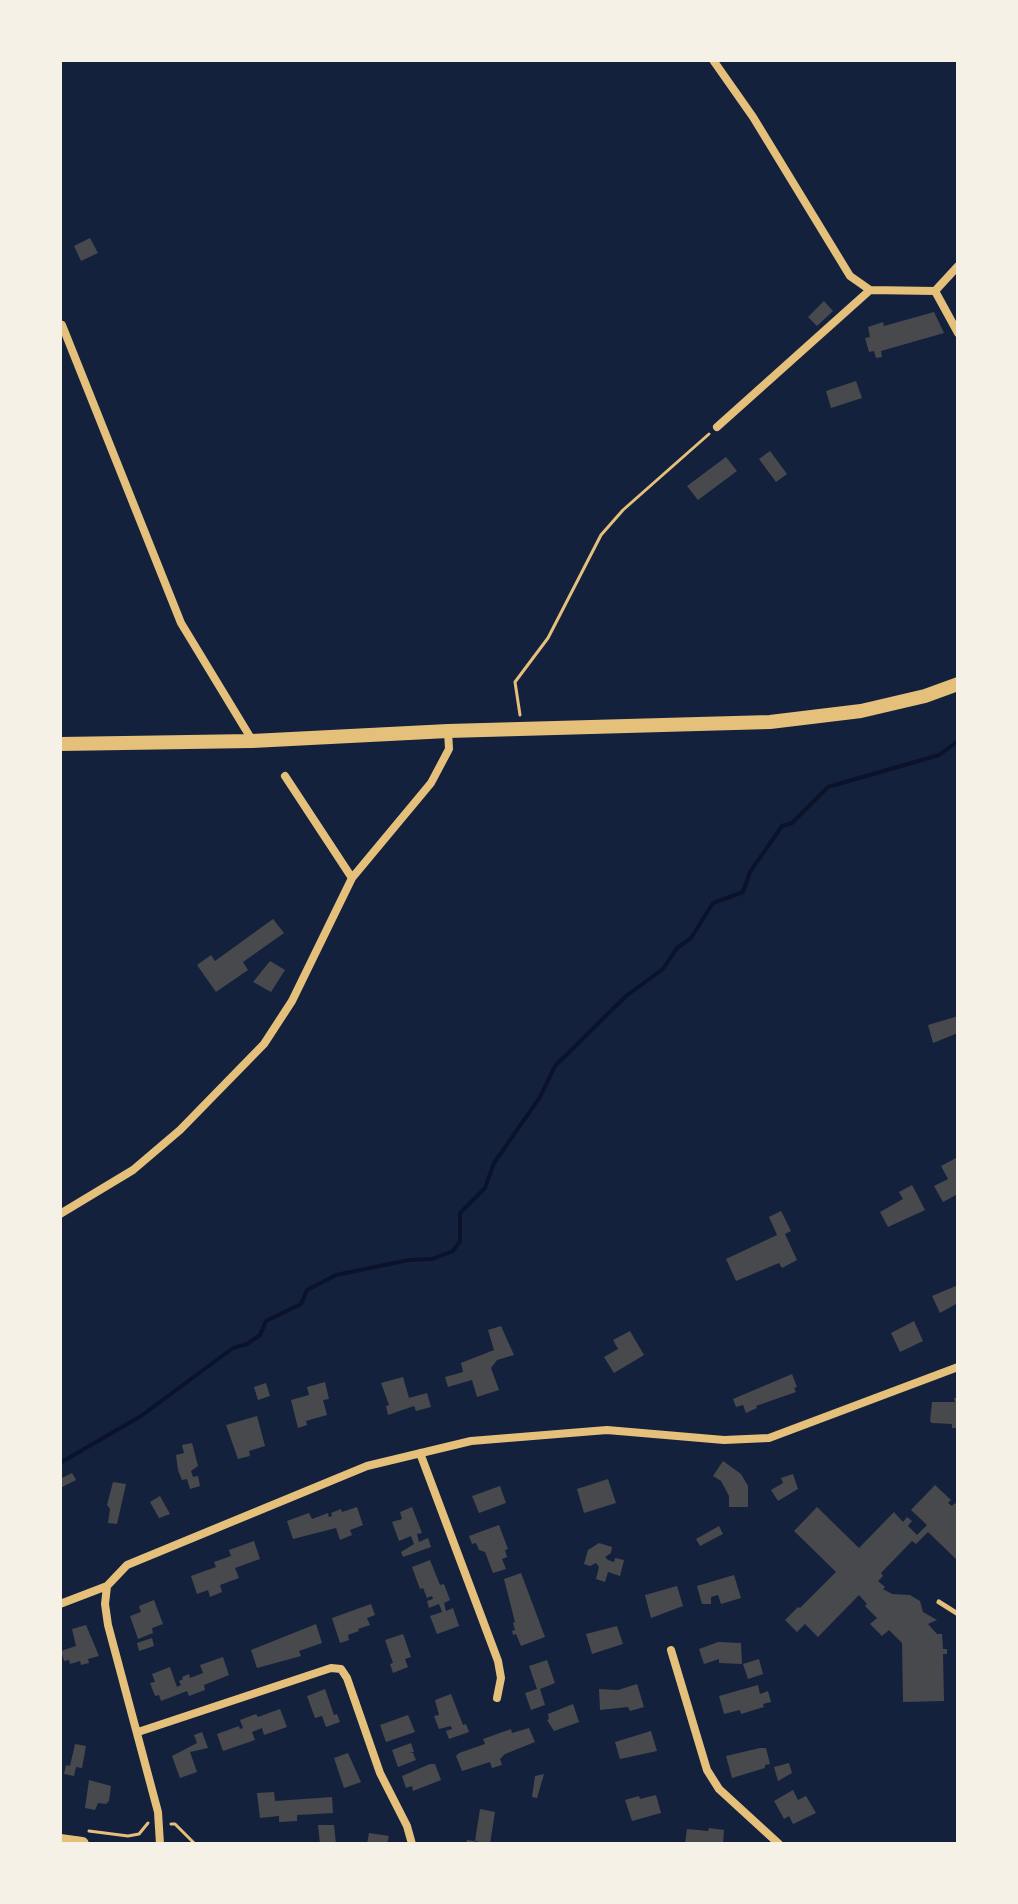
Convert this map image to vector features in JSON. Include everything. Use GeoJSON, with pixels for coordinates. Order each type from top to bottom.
{"type":"FeatureCollection","features":[{"type":"Feature","properties":{"kind":"main road"},"geometry":{"type":"LineString","coordinates":[[60,744],[252,741],[448,731],[770,722],[861,711],[925,696],[958,684]]}},
{"type":"Feature","properties":{"kind":"main road"},"geometry":{"type":"LineString","coordinates":[[60,1841],[82,1837]]}},
{"type":"Feature","properties":{"kind":"street"},"geometry":{"type":"LineString","coordinates":[[713,60],[753,117],[850,276],[870,290],[935,291],[958,266]]}},
{"type":"Feature","properties":{"kind":"street"},"geometry":{"type":"LineString","coordinates":[[717,427],[870,290]]}},
{"type":"Feature","properties":{"kind":"street"},"geometry":{"type":"LineString","coordinates":[[935,291],[958,333]]}},
{"type":"Feature","properties":{"kind":"street"},"geometry":{"type":"LineString","coordinates":[[62,325],[181,623],[252,741]]}},
{"type":"Feature","properties":{"kind":"street"},"geometry":{"type":"LineString","coordinates":[[60,1214],[145,1160],[180,1130],[264,1044],[292,1001],[352,878],[431,783],[449,749],[448,731]]}},
{"type":"Feature","properties":{"kind":"street"},"geometry":{"type":"LineString","coordinates":[[285,776],[352,878]]}},
{"type":"Feature","properties":{"kind":"street"},"geometry":{"type":"LineString","coordinates":[[60,1604],[107,1586],[127,1565],[367,1466],[471,1441],[607,1430],[724,1440],[769,1438],[958,1367]]}},
{"type":"Feature","properties":{"kind":"street"},"geometry":{"type":"LineString","coordinates":[[420,1453],[498,1661],[501,1678],[497,1698]]}},
{"type":"Feature","properties":{"kind":"street"},"geometry":{"type":"LineString","coordinates":[[107,1586],[105,1604],[108,1625],[138,1732],[159,1823],[160,1844]]}},
{"type":"Feature","properties":{"kind":"street"},"geometry":{"type":"LineString","coordinates":[[671,1650],[707,1770],[719,1789],[779,1844]]}},
{"type":"Feature","properties":{"kind":"street"},"geometry":{"type":"LineString","coordinates":[[138,1732],[331,1668],[341,1669],[347,1678],[380,1773],[407,1826],[412,1844]]}},
{"type":"Feature","properties":{"kind":"lane"},"geometry":{"type":"LineString","coordinates":[[939,1602],[958,1614]]}},
{"type":"Feature","properties":{"kind":"path"},"geometry":{"type":"LineString","coordinates":[[523,730],[515,682],[548,638],[601,535],[623,510],[717,427]]}},
{"type":"Feature","properties":{"kind":"path"},"geometry":{"type":"LineString","coordinates":[[82,1837],[128,1836],[139,1834],[147,1823],[159,1823],[175,1824],[195,1844]]}},
{"type":"Feature","properties":{"kind":"building"},"geometry":{"type":"Polygon","coordinates":[[[90,238],[98,253],[81,261],[74,246],[90,238]]]}},
{"type":"Feature","properties":{"kind":"building"},"geometry":{"type":"Polygon","coordinates":[[[824,301],[833,311],[817,326],[808,317],[824,301]]]}},
{"type":"Feature","properties":{"kind":"building"},"geometry":{"type":"Polygon","coordinates":[[[934,312],[944,333],[881,351],[882,357],[876,358],[874,351],[869,352],[865,338],[870,337],[868,327],[883,322],[884,326],[934,312]]]}},
{"type":"Feature","properties":{"kind":"building"},"geometry":{"type":"Polygon","coordinates":[[[856,381],[862,398],[831,408],[826,391],[856,381]]]}},
{"type":"Feature","properties":{"kind":"building"},"geometry":{"type":"Polygon","coordinates":[[[770,451],[787,474],[776,482],[759,459],[770,451]]]}},
{"type":"Feature","properties":{"kind":"building"},"geometry":{"type":"Polygon","coordinates":[[[726,457],[737,471],[698,500],[687,486],[726,457]]]}},
{"type":"Feature","properties":{"kind":"building"},"geometry":{"type":"Polygon","coordinates":[[[273,919],[284,933],[243,962],[248,970],[216,992],[197,965],[211,955],[215,961],[273,919]]]}},
{"type":"Feature","properties":{"kind":"building"},"geometry":{"type":"Polygon","coordinates":[[[270,961],[285,970],[271,992],[253,982],[270,961]]]}},
{"type":"Feature","properties":{"kind":"building"},"geometry":{"type":"Polygon","coordinates":[[[958,1016],[958,1033],[933,1043],[928,1025],[958,1016]]]}},
{"type":"Feature","properties":{"kind":"building"},"geometry":{"type":"Polygon","coordinates":[[[956,1158],[958,1194],[943,1202],[934,1186],[948,1179],[941,1166],[956,1158]]]}},
{"type":"Feature","properties":{"kind":"building"},"geometry":{"type":"Polygon","coordinates":[[[912,1185],[925,1210],[888,1227],[880,1212],[903,1199],[899,1192],[912,1185]]]}},
{"type":"Feature","properties":{"kind":"building"},"geometry":{"type":"Polygon","coordinates":[[[781,1211],[791,1231],[785,1234],[797,1260],[782,1268],[779,1263],[736,1281],[726,1259],[777,1235],[769,1217],[781,1211]]]}},
{"type":"Feature","properties":{"kind":"building"},"geometry":{"type":"Polygon","coordinates":[[[958,1285],[958,1303],[940,1313],[932,1296],[958,1285]]]}},
{"type":"Feature","properties":{"kind":"building"},"geometry":{"type":"Polygon","coordinates":[[[914,1321],[923,1341],[900,1352],[891,1333],[914,1321]]]}},
{"type":"Feature","properties":{"kind":"building"},"geometry":{"type":"Polygon","coordinates":[[[501,1326],[514,1355],[497,1360],[491,1368],[499,1390],[477,1397],[472,1380],[448,1387],[445,1377],[463,1372],[461,1363],[494,1350],[488,1330],[501,1326]]]}},
{"type":"Feature","properties":{"kind":"building"},"geometry":{"type":"Polygon","coordinates":[[[630,1331],[644,1355],[614,1373],[604,1357],[618,1349],[613,1340],[630,1331]]]}},
{"type":"Feature","properties":{"kind":"building"},"geometry":{"type":"Polygon","coordinates":[[[792,1374],[796,1392],[756,1406],[746,1413],[743,1405],[736,1407],[733,1399],[792,1374]]]}},
{"type":"Feature","properties":{"kind":"building"},"geometry":{"type":"Polygon","coordinates":[[[403,1377],[409,1398],[427,1393],[431,1407],[416,1411],[414,1406],[388,1415],[386,1406],[389,1405],[381,1383],[403,1377]]]}},
{"type":"Feature","properties":{"kind":"building"},"geometry":{"type":"Polygon","coordinates":[[[325,1382],[329,1399],[323,1400],[327,1415],[306,1421],[307,1425],[298,1428],[291,1400],[309,1395],[307,1387],[325,1382]]]}},
{"type":"Feature","properties":{"kind":"building"},"geometry":{"type":"Polygon","coordinates":[[[266,1383],[270,1396],[258,1400],[254,1387],[266,1383]]]}},
{"type":"Feature","properties":{"kind":"building"},"geometry":{"type":"Polygon","coordinates":[[[954,1398],[958,1398],[958,1428],[952,1428],[952,1424],[932,1423],[932,1402],[955,1402],[954,1398]]]}},
{"type":"Feature","properties":{"kind":"building"},"geometry":{"type":"Polygon","coordinates":[[[257,1416],[265,1446],[249,1451],[250,1456],[238,1459],[226,1425],[257,1416]]]}},
{"type":"Feature","properties":{"kind":"building"},"geometry":{"type":"Polygon","coordinates":[[[192,1443],[198,1466],[191,1471],[193,1477],[198,1476],[200,1486],[190,1489],[187,1479],[182,1480],[176,1455],[184,1453],[182,1445],[192,1443]]]}},
{"type":"Feature","properties":{"kind":"building"},"geometry":{"type":"Polygon","coordinates":[[[723,1461],[741,1474],[748,1486],[748,1507],[729,1507],[729,1496],[721,1481],[713,1476],[723,1461]]]}},
{"type":"Feature","properties":{"kind":"building"},"geometry":{"type":"Polygon","coordinates":[[[72,1473],[76,1480],[62,1487],[60,1479],[72,1473]]]}},
{"type":"Feature","properties":{"kind":"building"},"geometry":{"type":"Polygon","coordinates":[[[793,1474],[798,1489],[778,1501],[771,1490],[783,1483],[781,1478],[793,1474]]]}},
{"type":"Feature","properties":{"kind":"building"},"geometry":{"type":"Polygon","coordinates":[[[608,1479],[616,1503],[584,1513],[577,1489],[608,1479]]]}},
{"type":"Feature","properties":{"kind":"building"},"geometry":{"type":"Polygon","coordinates":[[[113,1482],[126,1484],[117,1524],[108,1523],[110,1509],[107,1505],[113,1482]]]}},
{"type":"Feature","properties":{"kind":"building"},"geometry":{"type":"Polygon","coordinates":[[[935,1485],[951,1500],[948,1503],[958,1506],[958,1561],[928,1532],[916,1544],[912,1541],[881,1573],[883,1576],[878,1581],[885,1587],[883,1589],[892,1594],[910,1595],[920,1601],[923,1612],[937,1620],[928,1624],[937,1634],[942,1634],[943,1649],[947,1649],[947,1654],[943,1654],[944,1701],[903,1702],[902,1643],[889,1630],[882,1636],[870,1624],[877,1618],[859,1595],[818,1637],[805,1624],[797,1632],[785,1620],[836,1572],[794,1531],[817,1507],[859,1548],[894,1512],[903,1522],[907,1517],[912,1521],[908,1526],[917,1535],[927,1525],[911,1510],[935,1485]]]}},
{"type":"Feature","properties":{"kind":"building"},"geometry":{"type":"Polygon","coordinates":[[[500,1486],[506,1503],[479,1513],[472,1496],[500,1486]]]}},
{"type":"Feature","properties":{"kind":"building"},"geometry":{"type":"Polygon","coordinates":[[[160,1496],[170,1514],[159,1518],[150,1502],[160,1496]]]}},
{"type":"Feature","properties":{"kind":"building"},"geometry":{"type":"Polygon","coordinates":[[[357,1507],[363,1525],[350,1530],[352,1535],[340,1540],[336,1528],[293,1539],[287,1521],[309,1513],[312,1519],[328,1513],[329,1517],[341,1509],[342,1512],[357,1507]]]}},
{"type":"Feature","properties":{"kind":"building"},"geometry":{"type":"Polygon","coordinates":[[[412,1507],[422,1533],[417,1534],[419,1542],[428,1538],[431,1547],[403,1557],[401,1552],[414,1544],[411,1536],[399,1541],[392,1522],[402,1519],[400,1512],[412,1507]]]}},
{"type":"Feature","properties":{"kind":"building"},"geometry":{"type":"Polygon","coordinates":[[[499,1525],[508,1549],[505,1550],[507,1557],[502,1559],[506,1569],[493,1573],[485,1552],[479,1550],[476,1543],[472,1544],[469,1536],[499,1525]]]}},
{"type":"Feature","properties":{"kind":"building"},"geometry":{"type":"Polygon","coordinates":[[[719,1526],[723,1534],[700,1546],[696,1539],[719,1526]]]}},
{"type":"Feature","properties":{"kind":"building"},"geometry":{"type":"Polygon","coordinates":[[[254,1541],[260,1559],[235,1568],[239,1578],[220,1585],[222,1592],[210,1597],[208,1590],[197,1594],[191,1576],[216,1567],[214,1562],[231,1556],[229,1550],[254,1541]]]}},
{"type":"Feature","properties":{"kind":"building"},"geometry":{"type":"Polygon","coordinates":[[[599,1543],[612,1547],[611,1553],[605,1557],[608,1560],[624,1560],[620,1576],[608,1572],[605,1582],[596,1579],[599,1567],[596,1563],[590,1566],[584,1564],[588,1550],[599,1543]]]}},
{"type":"Feature","properties":{"kind":"building"},"geometry":{"type":"Polygon","coordinates":[[[430,1560],[450,1600],[444,1603],[446,1611],[453,1608],[459,1626],[437,1634],[430,1616],[442,1612],[439,1604],[429,1608],[427,1601],[433,1599],[432,1596],[427,1598],[423,1588],[420,1589],[412,1567],[430,1560]]]}},
{"type":"Feature","properties":{"kind":"building"},"geometry":{"type":"Polygon","coordinates":[[[521,1573],[545,1637],[521,1646],[516,1634],[513,1635],[515,1622],[504,1579],[521,1573]]]}},
{"type":"Feature","properties":{"kind":"building"},"geometry":{"type":"Polygon","coordinates":[[[734,1575],[741,1598],[721,1604],[718,1595],[711,1597],[711,1604],[702,1604],[697,1586],[734,1575]]]}},
{"type":"Feature","properties":{"kind":"building"},"geometry":{"type":"Polygon","coordinates":[[[677,1586],[683,1606],[651,1618],[645,1595],[677,1586]]]}},
{"type":"Feature","properties":{"kind":"building"},"geometry":{"type":"Polygon","coordinates":[[[154,1600],[163,1624],[152,1628],[153,1633],[138,1639],[130,1616],[141,1612],[139,1606],[154,1600]]]}},
{"type":"Feature","properties":{"kind":"building"},"geometry":{"type":"Polygon","coordinates":[[[371,1604],[375,1615],[367,1618],[370,1625],[348,1635],[349,1640],[340,1643],[332,1618],[371,1604]]]}},
{"type":"Feature","properties":{"kind":"building"},"geometry":{"type":"Polygon","coordinates":[[[316,1624],[322,1643],[299,1651],[301,1656],[257,1668],[251,1650],[316,1624]]]}},
{"type":"Feature","properties":{"kind":"building"},"geometry":{"type":"Polygon","coordinates":[[[86,1625],[99,1656],[81,1665],[80,1661],[70,1664],[69,1660],[64,1661],[61,1651],[76,1646],[72,1629],[86,1625]]]}},
{"type":"Feature","properties":{"kind":"building"},"geometry":{"type":"Polygon","coordinates":[[[617,1626],[623,1644],[592,1654],[586,1634],[617,1626]]]}},
{"type":"Feature","properties":{"kind":"building"},"geometry":{"type":"Polygon","coordinates":[[[403,1634],[411,1657],[405,1659],[408,1667],[393,1673],[385,1640],[403,1634]]]}},
{"type":"Feature","properties":{"kind":"building"},"geometry":{"type":"Polygon","coordinates":[[[152,1638],[154,1646],[139,1651],[137,1643],[152,1638]]]}},
{"type":"Feature","properties":{"kind":"building"},"geometry":{"type":"Polygon","coordinates":[[[718,1642],[741,1643],[742,1664],[719,1663],[719,1659],[704,1664],[699,1649],[718,1642]]]}},
{"type":"Feature","properties":{"kind":"building"},"geometry":{"type":"Polygon","coordinates":[[[223,1657],[229,1675],[204,1685],[205,1690],[189,1696],[187,1691],[161,1701],[159,1695],[155,1696],[150,1683],[155,1682],[152,1674],[170,1667],[177,1687],[181,1685],[179,1681],[182,1677],[189,1674],[190,1678],[203,1673],[200,1665],[223,1657]]]}},
{"type":"Feature","properties":{"kind":"building"},"geometry":{"type":"Polygon","coordinates":[[[759,1659],[763,1674],[748,1679],[743,1664],[759,1659]]]}},
{"type":"Feature","properties":{"kind":"building"},"geometry":{"type":"Polygon","coordinates":[[[547,1660],[555,1683],[540,1689],[545,1705],[531,1710],[525,1693],[537,1689],[529,1666],[547,1660]]]}},
{"type":"Feature","properties":{"kind":"building"},"geometry":{"type":"Polygon","coordinates":[[[637,1684],[644,1707],[630,1711],[628,1707],[600,1710],[599,1689],[618,1690],[637,1684]]]}},
{"type":"Feature","properties":{"kind":"building"},"geometry":{"type":"Polygon","coordinates":[[[758,1685],[760,1694],[768,1691],[771,1702],[741,1714],[740,1710],[724,1714],[719,1696],[758,1685]]]}},
{"type":"Feature","properties":{"kind":"building"},"geometry":{"type":"Polygon","coordinates":[[[325,1689],[334,1715],[337,1714],[340,1722],[326,1727],[322,1716],[315,1718],[307,1696],[325,1689]]]}},
{"type":"Feature","properties":{"kind":"building"},"geometry":{"type":"Polygon","coordinates":[[[451,1694],[463,1725],[466,1724],[469,1732],[449,1739],[446,1731],[452,1729],[451,1726],[439,1729],[434,1716],[439,1715],[435,1700],[451,1694]]]}},
{"type":"Feature","properties":{"kind":"building"},"geometry":{"type":"Polygon","coordinates":[[[573,1704],[579,1722],[554,1731],[547,1720],[548,1714],[573,1704]]]}},
{"type":"Feature","properties":{"kind":"building"},"geometry":{"type":"Polygon","coordinates":[[[280,1709],[287,1727],[264,1735],[262,1728],[252,1732],[255,1740],[223,1751],[217,1734],[239,1726],[243,1728],[240,1720],[280,1709]]]}},
{"type":"Feature","properties":{"kind":"building"},"geometry":{"type":"Polygon","coordinates":[[[408,1715],[415,1732],[386,1742],[380,1725],[408,1715]]]}},
{"type":"Feature","properties":{"kind":"building"},"geometry":{"type":"Polygon","coordinates":[[[529,1728],[535,1742],[505,1754],[500,1759],[502,1765],[492,1768],[490,1762],[462,1771],[456,1756],[459,1753],[485,1744],[483,1739],[511,1729],[512,1733],[529,1728]]]}},
{"type":"Feature","properties":{"kind":"building"},"geometry":{"type":"Polygon","coordinates":[[[651,1731],[657,1751],[620,1759],[615,1742],[651,1731]]]}},
{"type":"Feature","properties":{"kind":"building"},"geometry":{"type":"Polygon","coordinates":[[[202,1732],[208,1748],[190,1752],[197,1772],[180,1778],[172,1756],[197,1743],[194,1735],[202,1732]]]}},
{"type":"Feature","properties":{"kind":"building"},"geometry":{"type":"Polygon","coordinates":[[[411,1743],[414,1752],[409,1753],[413,1753],[416,1760],[398,1767],[392,1750],[411,1743]]]}},
{"type":"Feature","properties":{"kind":"building"},"geometry":{"type":"Polygon","coordinates":[[[75,1744],[86,1746],[82,1768],[76,1767],[74,1776],[64,1774],[66,1765],[70,1766],[75,1744]]]}},
{"type":"Feature","properties":{"kind":"building"},"geometry":{"type":"Polygon","coordinates":[[[766,1748],[770,1764],[732,1778],[726,1756],[766,1748]]]}},
{"type":"Feature","properties":{"kind":"building"},"geometry":{"type":"Polygon","coordinates":[[[348,1753],[361,1782],[344,1788],[334,1758],[348,1753]]]}},
{"type":"Feature","properties":{"kind":"building"},"geometry":{"type":"Polygon","coordinates":[[[789,1763],[792,1773],[778,1781],[774,1767],[789,1763]]]}},
{"type":"Feature","properties":{"kind":"building"},"geometry":{"type":"Polygon","coordinates":[[[435,1764],[441,1780],[413,1791],[412,1786],[406,1788],[402,1776],[435,1764]]]}},
{"type":"Feature","properties":{"kind":"building"},"geometry":{"type":"Polygon","coordinates":[[[544,1774],[537,1798],[532,1797],[535,1776],[544,1774]]]}},
{"type":"Feature","properties":{"kind":"building"},"geometry":{"type":"Polygon","coordinates":[[[89,1780],[111,1786],[109,1801],[106,1804],[98,1803],[95,1810],[85,1808],[89,1780]]]}},
{"type":"Feature","properties":{"kind":"building"},"geometry":{"type":"Polygon","coordinates":[[[793,1790],[798,1800],[806,1796],[816,1813],[793,1824],[789,1816],[784,1819],[774,1801],[793,1790]]]}},
{"type":"Feature","properties":{"kind":"building"},"geometry":{"type":"Polygon","coordinates":[[[274,1792],[275,1801],[332,1797],[333,1813],[297,1815],[297,1821],[279,1822],[279,1816],[260,1818],[257,1793],[274,1792]]]}},
{"type":"Feature","properties":{"kind":"building"},"geometry":{"type":"Polygon","coordinates":[[[656,1795],[661,1813],[632,1821],[625,1800],[656,1795]]]}},
{"type":"Feature","properties":{"kind":"building"},"geometry":{"type":"Polygon","coordinates":[[[480,1809],[495,1812],[490,1844],[475,1841],[480,1809]]]}},
{"type":"Feature","properties":{"kind":"building"},"geometry":{"type":"Polygon","coordinates":[[[318,1825],[334,1825],[336,1844],[320,1844],[318,1825]]]}},
{"type":"Feature","properties":{"kind":"building"},"geometry":{"type":"Polygon","coordinates":[[[709,1828],[724,1830],[723,1844],[685,1844],[687,1829],[708,1831],[709,1828]]]}},
{"type":"Feature","properties":{"kind":"building"},"geometry":{"type":"Polygon","coordinates":[[[369,1833],[389,1836],[387,1844],[367,1844],[369,1833]]]}},
{"type":"Feature","properties":{"kind":"waterway"},"geometry":{"type":"LineString","coordinates":[[60,1463],[141,1416],[233,1348],[247,1344],[260,1335],[266,1321],[301,1304],[307,1290],[336,1275],[409,1260],[432,1259],[453,1251],[460,1241],[460,1213],[485,1188],[494,1163],[540,1097],[555,1066],[626,996],[663,969],[677,948],[691,938],[713,903],[743,892],[750,872],[782,826],[792,823],[828,787],[939,755],[958,741]]}}]}
